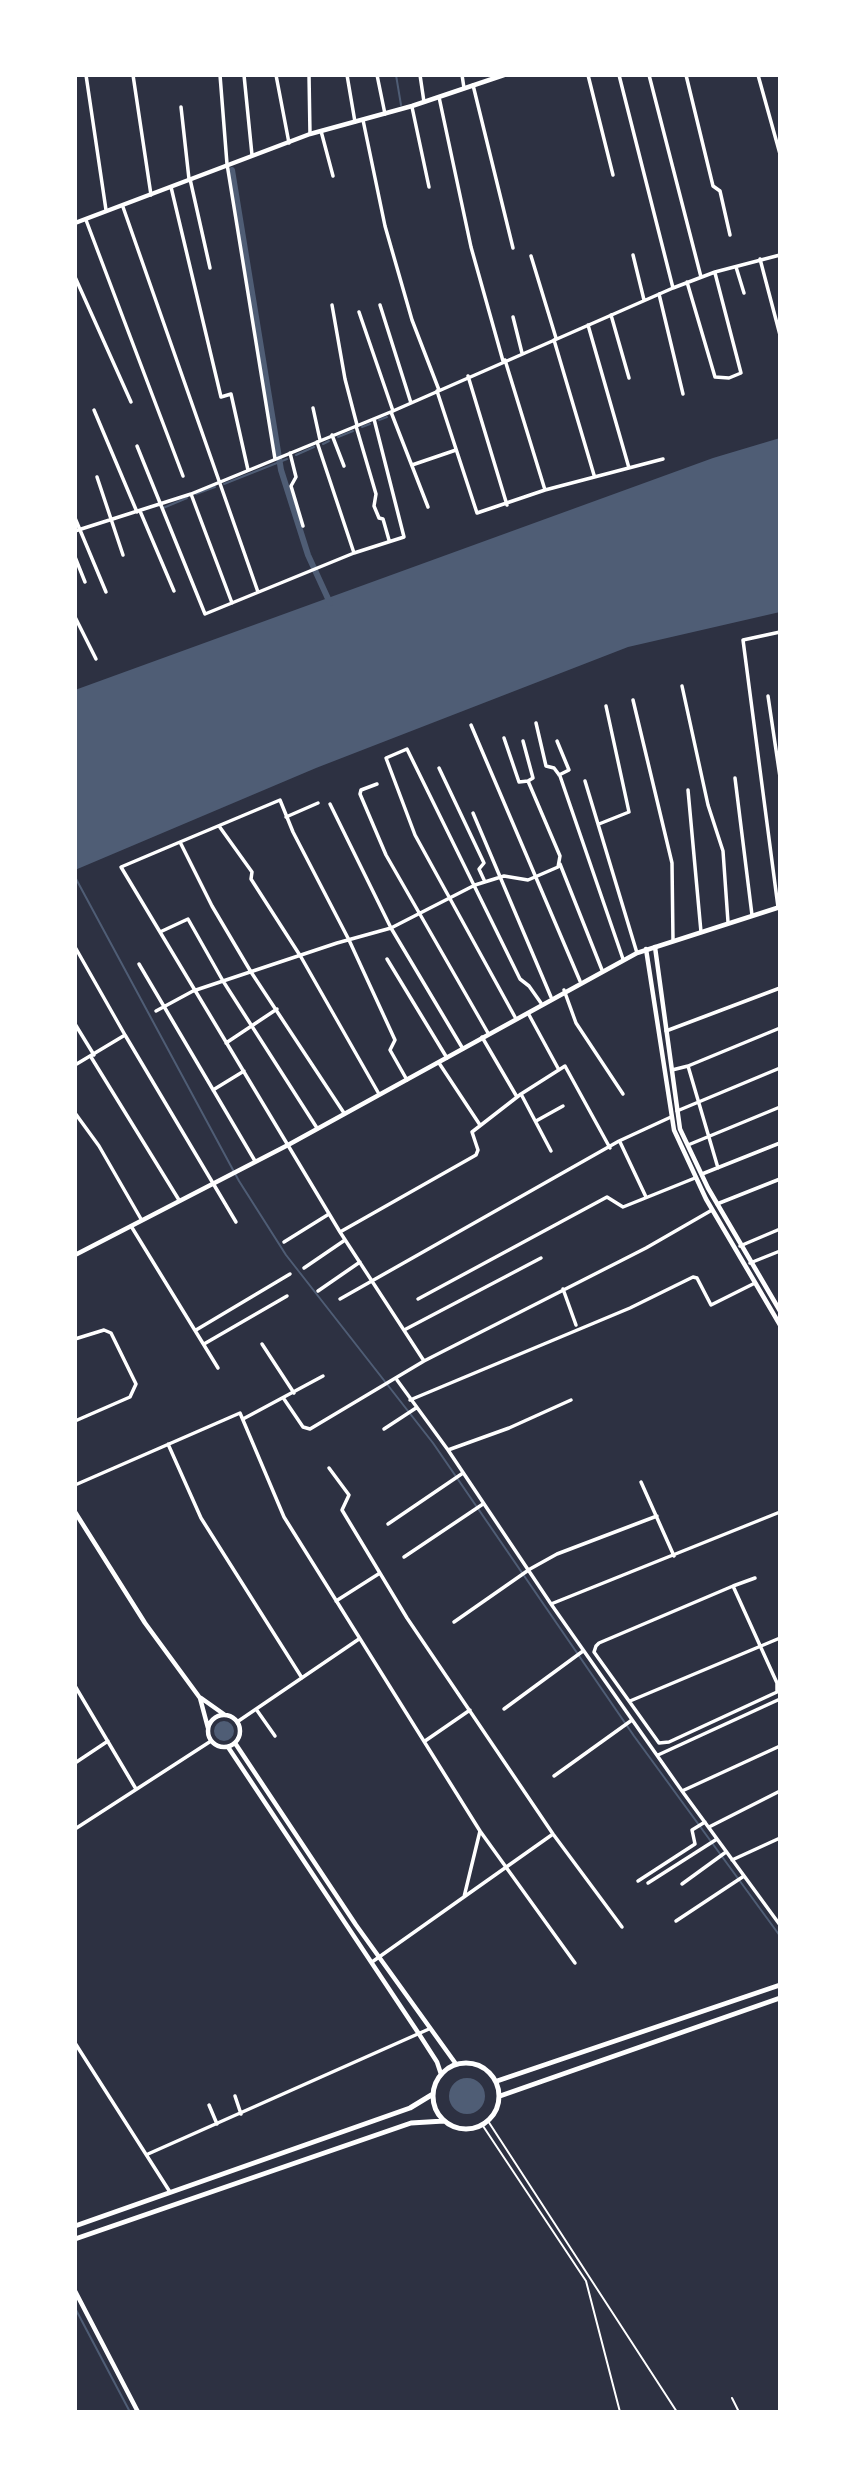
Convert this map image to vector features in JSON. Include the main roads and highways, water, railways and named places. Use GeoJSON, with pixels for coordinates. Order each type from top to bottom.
{"type":"FeatureCollection","features":[{"type":"Feature","properties":{"kind":"highway"},"geometry":{"type":"LineString","coordinates":[[497,2081],[780,1985]]}},
{"type":"Feature","properties":{"kind":"highway"},"geometry":{"type":"LineString","coordinates":[[500,2096],[780,1998]]}},
{"type":"Feature","properties":{"kind":"highway"},"geometry":{"type":"LineString","coordinates":[[466,2062],[484,2067],[497,2081],[500,2096],[497,2110],[486,2124],[461,2129],[444,2120],[438,2113],[433,2094],[441,2074],[456,2064],[466,2062]]}},
{"type":"Feature","properties":{"kind":"highway"},"geometry":{"type":"LineString","coordinates":[[75,2226],[410,2108],[433,2094]]}},
{"type":"Feature","properties":{"kind":"highway"},"geometry":{"type":"LineString","coordinates":[[75,2239],[411,2123],[444,2120]]}},
{"type":"Feature","properties":{"kind":"water"},"geometry":{"type":"Polygon","coordinates":[[[780,438],[780,612],[628,647],[316,768],[75,870],[75,690],[713,458],[780,438]]]}},
{"type":"Feature","properties":{"kind":"water"},"geometry":{"type":"Polygon","coordinates":[[[224,1721],[231,1724],[234,1731],[231,1738],[224,1741],[217,1738],[214,1731],[217,1724],[224,1721]]]}},
{"type":"Feature","properties":{"kind":"water"},"geometry":{"type":"Polygon","coordinates":[[[467,2078],[480,2083],[485,2096],[480,2109],[467,2114],[454,2109],[449,2096],[454,2083],[467,2078]]]}},
{"type":"Feature","properties":{"kind":"waterway"},"geometry":{"type":"LineString","coordinates":[[396,75],[401,105]]}},
{"type":"Feature","properties":{"kind":"waterway"},"geometry":{"type":"LineString","coordinates":[[232,170],[281,470],[308,555],[330,603]]}},
{"type":"Feature","properties":{"kind":"waterway"},"geometry":{"type":"LineString","coordinates":[[379,420],[387,417]]}},
{"type":"Feature","properties":{"kind":"waterway"},"geometry":{"type":"LineString","coordinates":[[362,427],[370,424]]}},
{"type":"Feature","properties":{"kind":"waterway"},"geometry":{"type":"LineString","coordinates":[[338,437],[353,431]]}},
{"type":"Feature","properties":{"kind":"waterway"},"geometry":{"type":"LineString","coordinates":[[323,444],[329,441]]}},
{"type":"Feature","properties":{"kind":"waterway"},"geometry":{"type":"LineString","coordinates":[[296,455],[314,447]]}},
{"type":"Feature","properties":{"kind":"waterway"},"geometry":{"type":"LineString","coordinates":[[224,484],[287,459]]}},
{"type":"Feature","properties":{"kind":"waterway"},"geometry":{"type":"LineString","coordinates":[[196,494],[215,487]]}},
{"type":"Feature","properties":{"kind":"waterway"},"geometry":{"type":"LineString","coordinates":[[163,508],[187,498]]}},
{"type":"Feature","properties":{"kind":"waterway"},"geometry":{"type":"LineString","coordinates":[[75,877],[239,1181],[286,1255],[433,1443],[634,1736],[780,1936]]}},
{"type":"Feature","properties":{"kind":"waterway"},"geometry":{"type":"LineString","coordinates":[[75,2308],[130,2412]]}}]}
